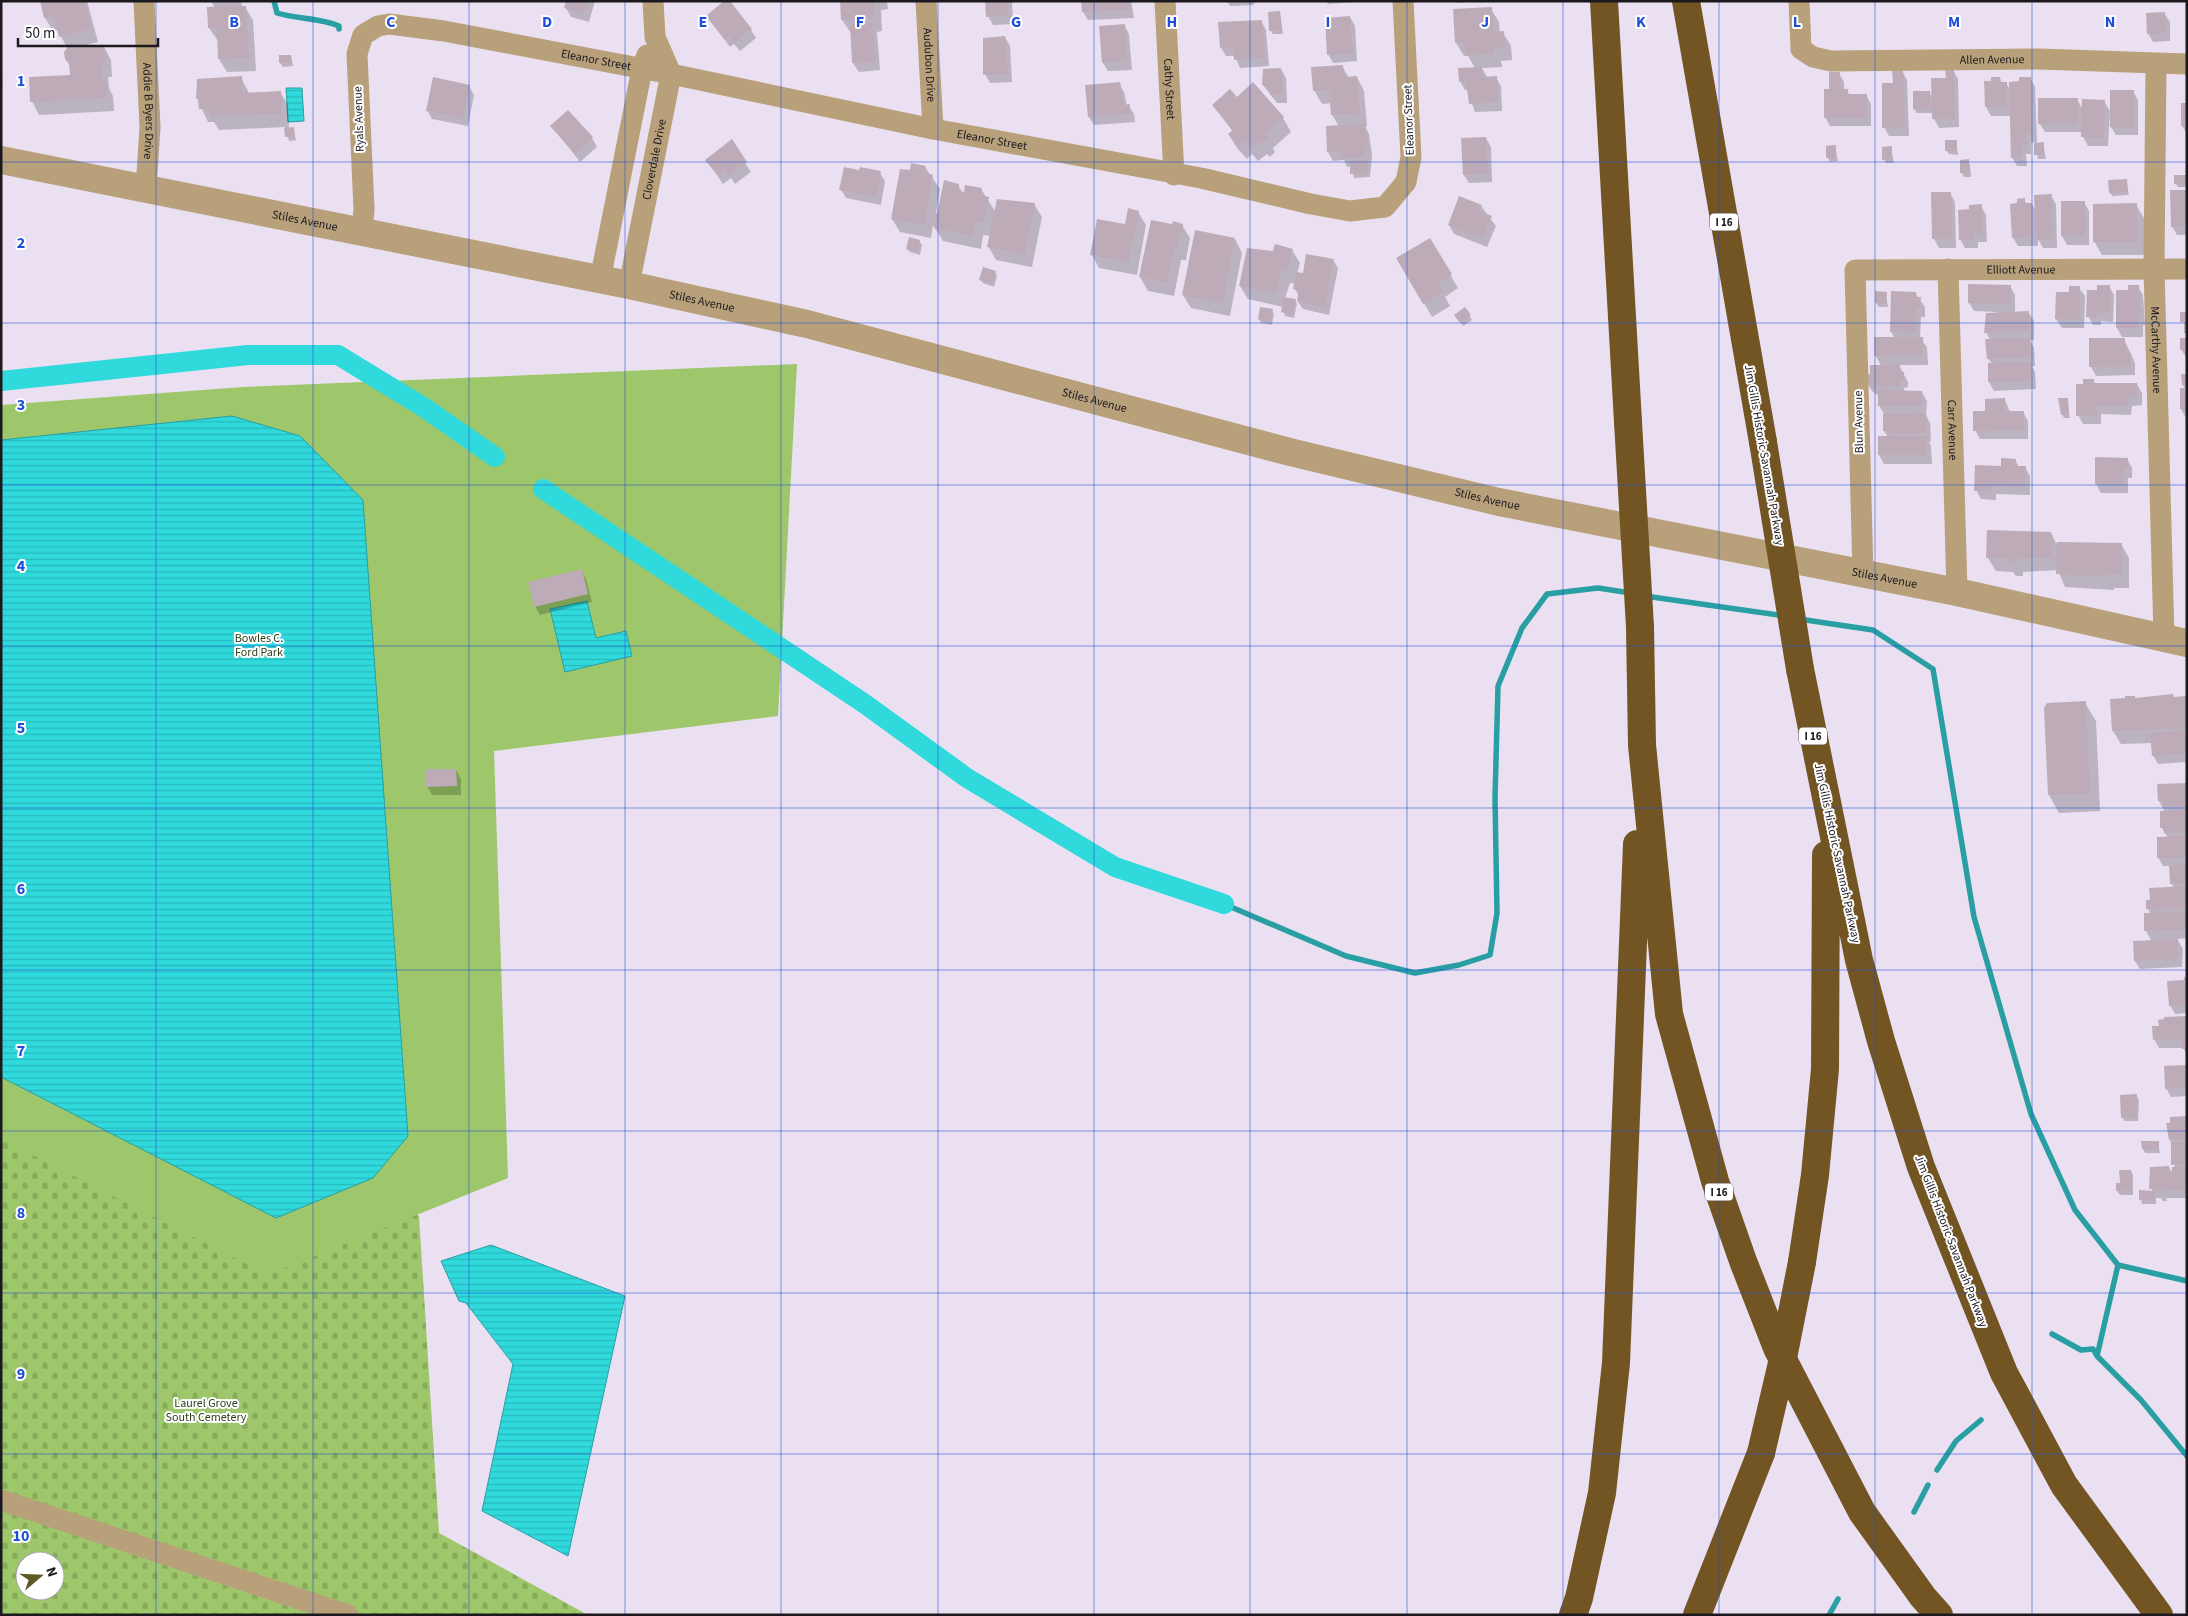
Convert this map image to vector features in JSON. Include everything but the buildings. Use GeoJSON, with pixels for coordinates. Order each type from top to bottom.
{"type":"FeatureCollection","features":[{"type":"Feature","properties":{"kind":"highway","name":"I 16"},"geometry":{"type":"LineString","coordinates":[[1604,1],[1640,627],[1642,745],[1669,1014],[1718,1190],[1777,1348],[1862,1512],[1923,1597],[1939,1615]]}},
{"type":"Feature","properties":{"kind":"highway","name":"Jim Gillis Historic Savannah Parkway"},"geometry":{"type":"LineString","coordinates":[[1686,1],[1763,442],[1800,669],[1859,960],[1881,1041],[1921,1167],[2004,1373],[2064,1485],[2158,1615]]}},
{"type":"Feature","properties":{"kind":"highway"},"geometry":{"type":"LineString","coordinates":[[1573,1615],[1579,1598],[1602,1493],[1616,1363],[1642,745]]}},
{"type":"Feature","properties":{"kind":"highway"},"geometry":{"type":"LineString","coordinates":[[1698,1615],[1761,1453],[1782,1363],[1802,1262],[1815,1175],[1824,1068],[1826,804]]}},
{"type":"Feature","properties":{"kind":"street","name":"Addie B Byers Drive"},"geometry":{"type":"LineString","coordinates":[[144,1],[150,127],[146,189]]}},
{"type":"Feature","properties":{"kind":"street"},"geometry":{"type":"LineString","coordinates":[[653,1],[655,37],[671,74]]}},
{"type":"Feature","properties":{"kind":"street","name":"Audubon Drive"},"geometry":{"type":"LineString","coordinates":[[926,1],[933,129]]}},
{"type":"Feature","properties":{"kind":"street","name":"Cathy Street"},"geometry":{"type":"LineString","coordinates":[[1165,1],[1174,175]]}},
{"type":"Feature","properties":{"kind":"street","name":"Eleanor Street"},"geometry":{"type":"LineString","coordinates":[[389,24],[444,31],[671,74],[933,129],[1174,175],[1201,178],[1257,193],[1350,211],[1385,207],[1406,182],[1411,157],[1403,1]]}},
{"type":"Feature","properties":{"kind":"street","name":"Allen Avenue"},"geometry":{"type":"LineString","coordinates":[[1798,1],[1801,49],[1813,57],[1831,61],[2039,60],[2187,64]]}},
{"type":"Feature","properties":{"kind":"street","name":"Ryals Avenue"},"geometry":{"type":"LineString","coordinates":[[362,233],[364,209],[356,54],[359,44],[369,30],[389,24]]}},
{"type":"Feature","properties":{"kind":"street"},"geometry":{"type":"LineString","coordinates":[[600,280],[642,69],[655,37]]}},
{"type":"Feature","properties":{"kind":"street","name":"McCarthy Avenue"},"geometry":{"type":"LineString","coordinates":[[2156,64],[2154,269],[2175,640]]}},
{"type":"Feature","properties":{"kind":"street","name":"Cloverdale Drive"},"geometry":{"type":"LineString","coordinates":[[629,285],[671,74]]}},
{"type":"Feature","properties":{"kind":"street","name":"Stiles Avenue"},"geometry":{"type":"LineString","coordinates":[[1,160],[629,285],[807,324],[1290,452],[1500,502],[1957,592],[2175,640]]}},
{"type":"Feature","properties":{"kind":"street","name":"Carr Avenue"},"geometry":{"type":"LineString","coordinates":[[1948,269],[1957,592]]}},
{"type":"Feature","properties":{"kind":"street","name":"Elliott Avenue"},"geometry":{"type":"LineString","coordinates":[[1855,270],[2187,269]]}},
{"type":"Feature","properties":{"kind":"street","name":"Blun Avenue"},"geometry":{"type":"LineString","coordinates":[[1855,270],[1863,574]]}},
{"type":"Feature","properties":{"kind":"street"},"geometry":{"type":"LineString","coordinates":[[1,1500],[348,1615]]}},
{"type":"Feature","properties":{"kind":"green space","name":"Bowles C. Ford Park"},"geometry":{"type":"Polygon","coordinates":[[[797,364],[778,716],[494,751],[508,1178],[268,1275],[1,1139],[1,405],[243,387],[797,364]]]}},
{"type":"Feature","properties":{"kind":"green space","name":"Laurel Grove South Cemetery"},"geometry":{"type":"Polygon","coordinates":[[[1,1077],[373,1178],[419,1216],[439,1533],[588,1615],[1,1615],[1,1077]]]}},
{"type":"Feature","properties":{"kind":"water"},"geometry":{"type":"Polygon","coordinates":[[[286,88],[302,88],[304,121],[288,122],[286,88]]]}},
{"type":"Feature","properties":{"kind":"water"},"geometry":{"type":"Polygon","coordinates":[[[232,416],[300,436],[363,500],[408,1136],[373,1178],[276,1218],[1,1077],[1,440],[232,416]]]}},
{"type":"Feature","properties":{"kind":"water"},"geometry":{"type":"Polygon","coordinates":[[[587,601],[596,638],[626,631],[632,656],[565,672],[550,609],[587,601]]]}},
{"type":"Feature","properties":{"kind":"water"},"geometry":{"type":"Polygon","coordinates":[[[491,1245],[625,1296],[568,1556],[482,1511],[513,1364],[466,1303],[459,1301],[441,1261],[491,1245]]]}},
{"type":"Feature","properties":{"kind":"waterway"},"geometry":{"type":"LineString","coordinates":[[274,1],[277,13],[325,21],[339,26],[339,29]]}},
{"type":"Feature","properties":{"kind":"waterway"},"geometry":{"type":"LineString","coordinates":[[1,381],[248,355],[338,355],[425,408],[495,457]]}},
{"type":"Feature","properties":{"kind":"waterway"},"geometry":{"type":"LineString","coordinates":[[543,489],[865,704],[967,778],[1115,867],[1224,904]]}},
{"type":"Feature","properties":{"kind":"waterway"},"geometry":{"type":"LineString","coordinates":[[1224,904],[1346,956],[1415,973],[1459,965],[1490,955],[1497,913],[1495,798],[1498,686],[1522,628],[1547,594],[1598,588],[1631,593]]}},
{"type":"Feature","properties":{"kind":"waterway"},"geometry":{"type":"LineString","coordinates":[[1645,596],[1785,616]]}},
{"type":"Feature","properties":{"kind":"waterway"},"geometry":{"type":"LineString","coordinates":[[1799,619],[1873,630],[1933,669],[1974,917],[2031,1114],[2075,1210],[2118,1265],[2187,1281]]}},
{"type":"Feature","properties":{"kind":"waterway"},"geometry":{"type":"LineString","coordinates":[[2118,1265],[2097,1356],[2141,1400],[2187,1456]]}},
{"type":"Feature","properties":{"kind":"waterway"},"geometry":{"type":"LineString","coordinates":[[2052,1334],[2081,1350],[2093,1349],[2097,1356]]}},
{"type":"Feature","properties":{"kind":"waterway"},"geometry":{"type":"LineString","coordinates":[[1937,1470],[1956,1441],[1981,1420]]}},
{"type":"Feature","properties":{"kind":"waterway"},"geometry":{"type":"LineString","coordinates":[[1914,1512],[1928,1485]]}},
{"type":"Feature","properties":{"kind":"waterway"},"geometry":{"type":"LineString","coordinates":[[1829,1615],[1838,1599]]}}]}
